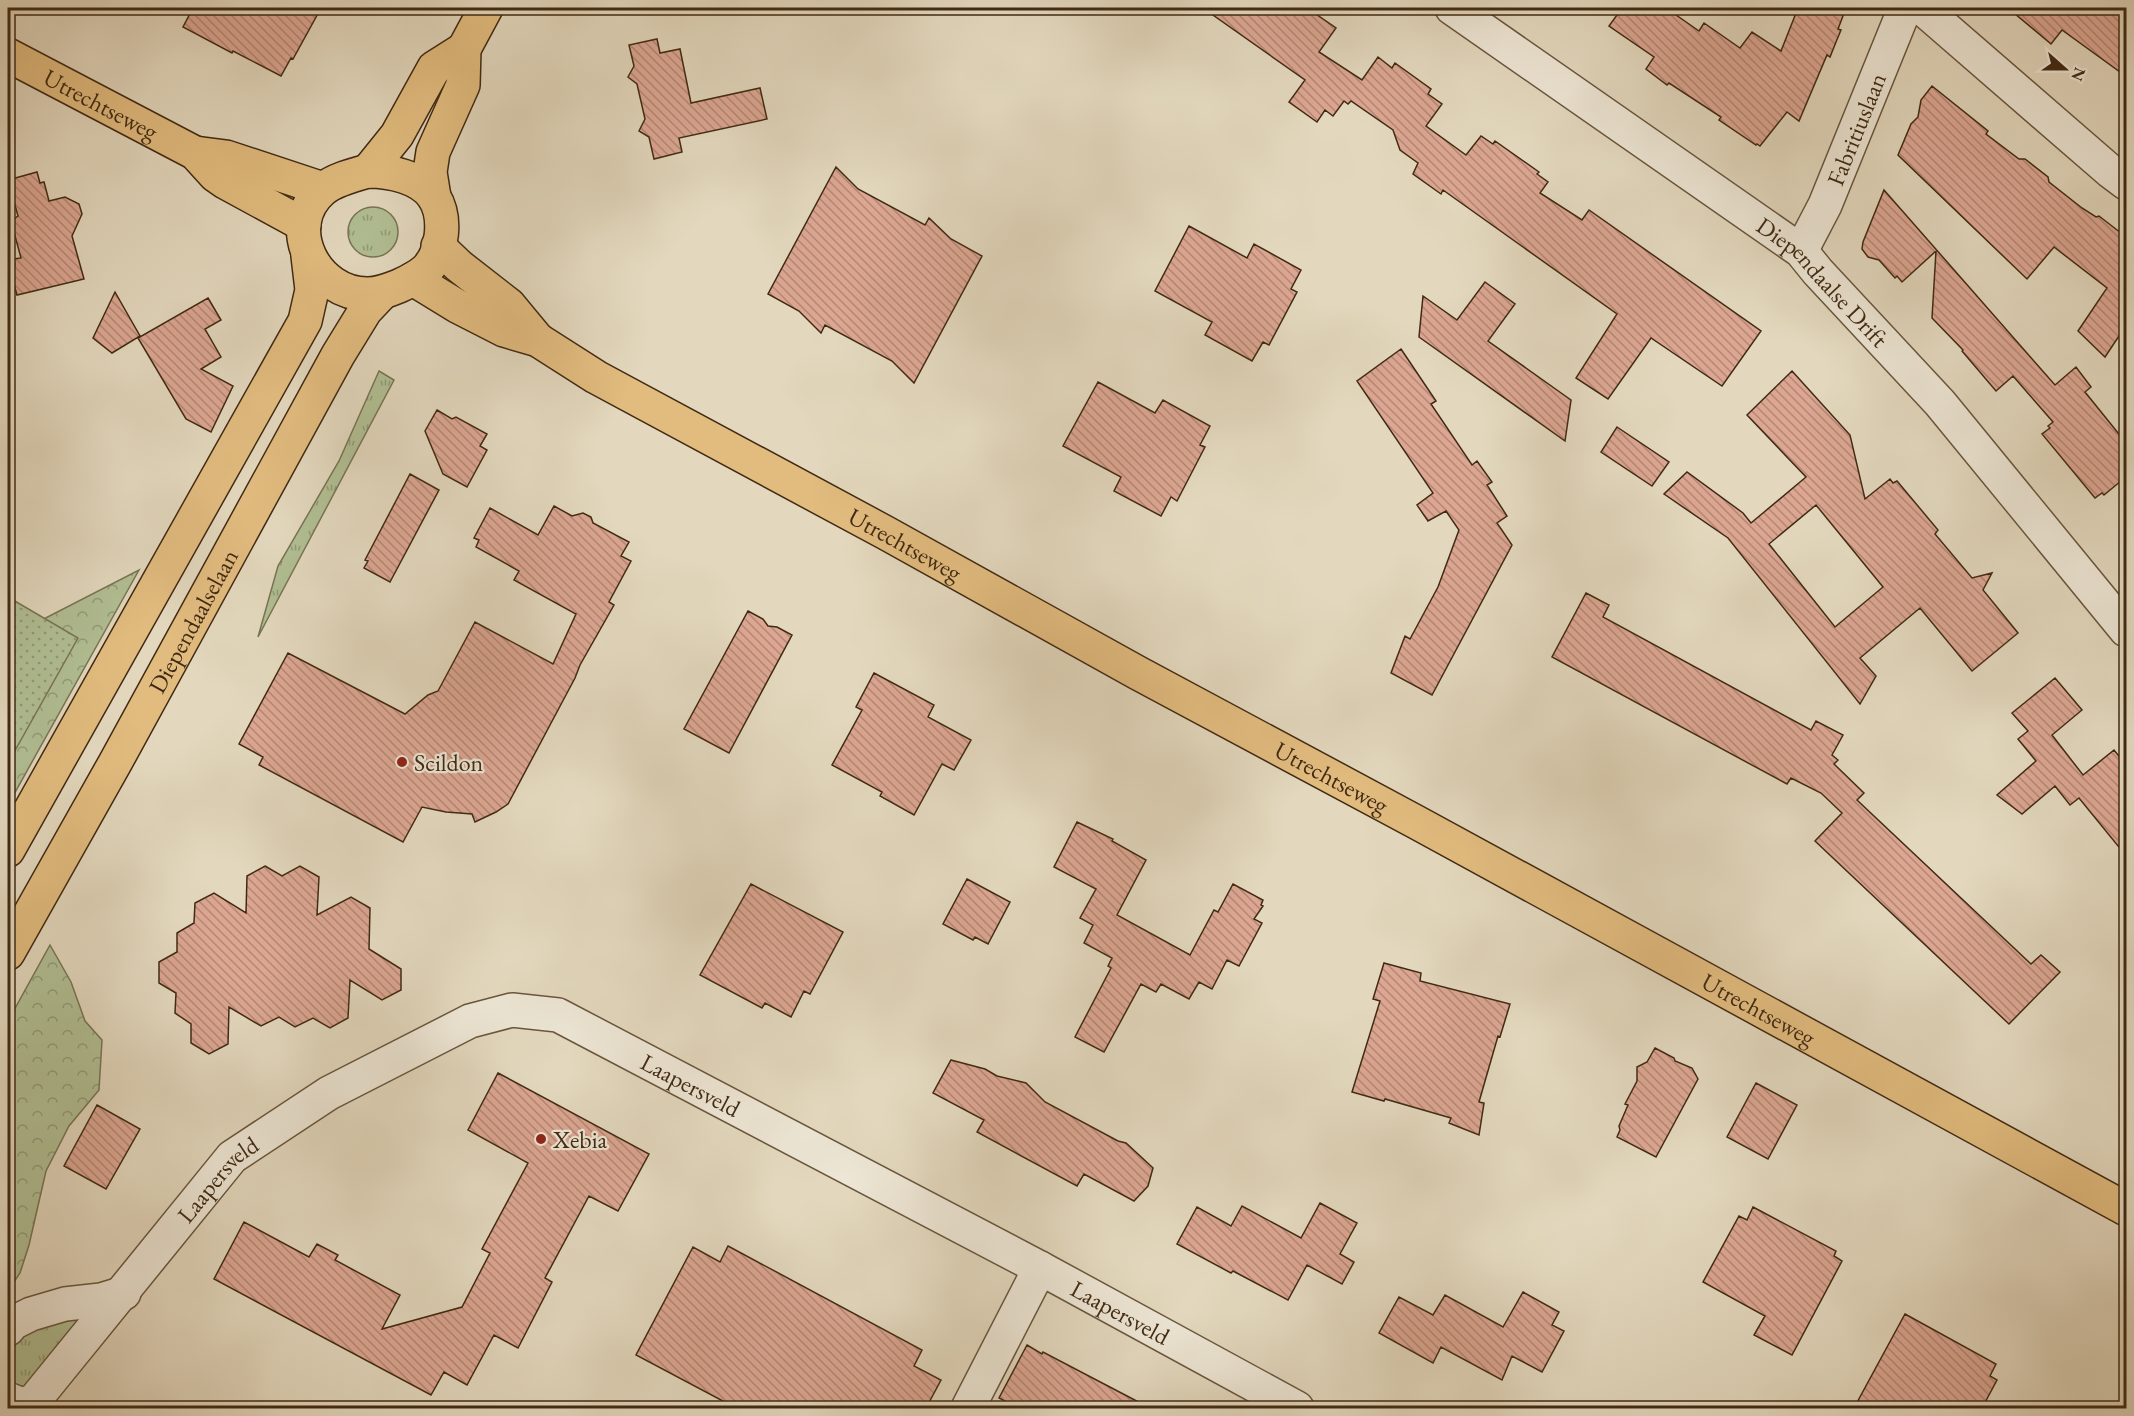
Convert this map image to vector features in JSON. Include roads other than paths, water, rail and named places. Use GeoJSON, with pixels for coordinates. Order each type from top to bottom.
{"type":"FeatureCollection","features":[{"type":"Feature","properties":{"kind":"main road"},"geometry":{"type":"LineString","coordinates":[[434,197],[404,176],[381,171],[368,171],[323,189],[314,200],[306,241],[315,267],[333,285],[357,294],[382,292],[413,279],[428,268],[442,232],[430,172],[433,152],[463,85],[464,49],[486,8]]}},
{"type":"Feature","properties":{"kind":"main road"},"geometry":{"type":"LineString","coordinates":[[368,171],[397,135],[434,68],[464,49]]}},
{"type":"Feature","properties":{"kind":"main road","name":"Utrechtseweg"},"geometry":{"type":"LineString","coordinates":[[8,55],[195,153],[215,175],[306,241]]}},
{"type":"Feature","properties":{"kind":"main road","name":"Utrechtseweg"},"geometry":{"type":"LineString","coordinates":[[195,153],[226,157],[323,189]]}},
{"type":"Feature","properties":{"kind":"main road","name":"Diependaalselaan"},"geometry":{"type":"LineString","coordinates":[[8,850],[305,321],[312,290],[306,241]]}},
{"type":"Feature","properties":{"kind":"main road","name":"Utrechtseweg"},"geometry":{"type":"LineString","coordinates":[[438,246],[459,266],[517,312],[538,340]]}},
{"type":"Feature","properties":{"kind":"main road","name":"Utrechtseweg"},"geometry":{"type":"LineString","coordinates":[[413,279],[457,306],[504,330],[538,340],[596,377],[2127,1209]]}},
{"type":"Feature","properties":{"kind":"main road","name":"Diependaalselaan"},"geometry":{"type":"LineString","coordinates":[[8,953],[121,753],[338,356],[365,311],[382,292]]}},
{"type":"Feature","properties":{"kind":"street","name":"Diependaalse Drift"},"geometry":{"type":"LineString","coordinates":[[1452,8],[1802,251],[1818,272],[1940,404],[2127,630]]}},
{"type":"Feature","properties":{"kind":"street","name":"Fabritiuslaan"},"geometry":{"type":"LineString","coordinates":[[1802,251],[1825,205],[1905,8]]}},
{"type":"Feature","properties":{"kind":"street"},"geometry":{"type":"LineString","coordinates":[[1922,8],[2110,171],[2127,183]]}},
{"type":"Feature","properties":{"kind":"street","name":"Laapersveld"},"geometry":{"type":"LineString","coordinates":[[8,1399],[20,1404],[33,1402],[124,1293],[232,1157],[329,1093],[470,1021],[512,1010],[558,1015],[1040,1268],[1297,1408]]}},
{"type":"Feature","properties":{"kind":"street"},"geometry":{"type":"LineString","coordinates":[[968,1408],[1040,1268]]}},
{"type":"Feature","properties":{"kind":"street"},"geometry":{"type":"LineString","coordinates":[[8,1329],[13,1323],[31,1314],[65,1304],[102,1300],[124,1293]]}},
{"type":"Feature","properties":{"kind":"place","name":"Scildon"},"geometry":{"type":"Point","coordinates":[402,762]}},
{"type":"Feature","properties":{"kind":"place","name":"Xebia"},"geometry":{"type":"Point","coordinates":[541,1139]}}]}
